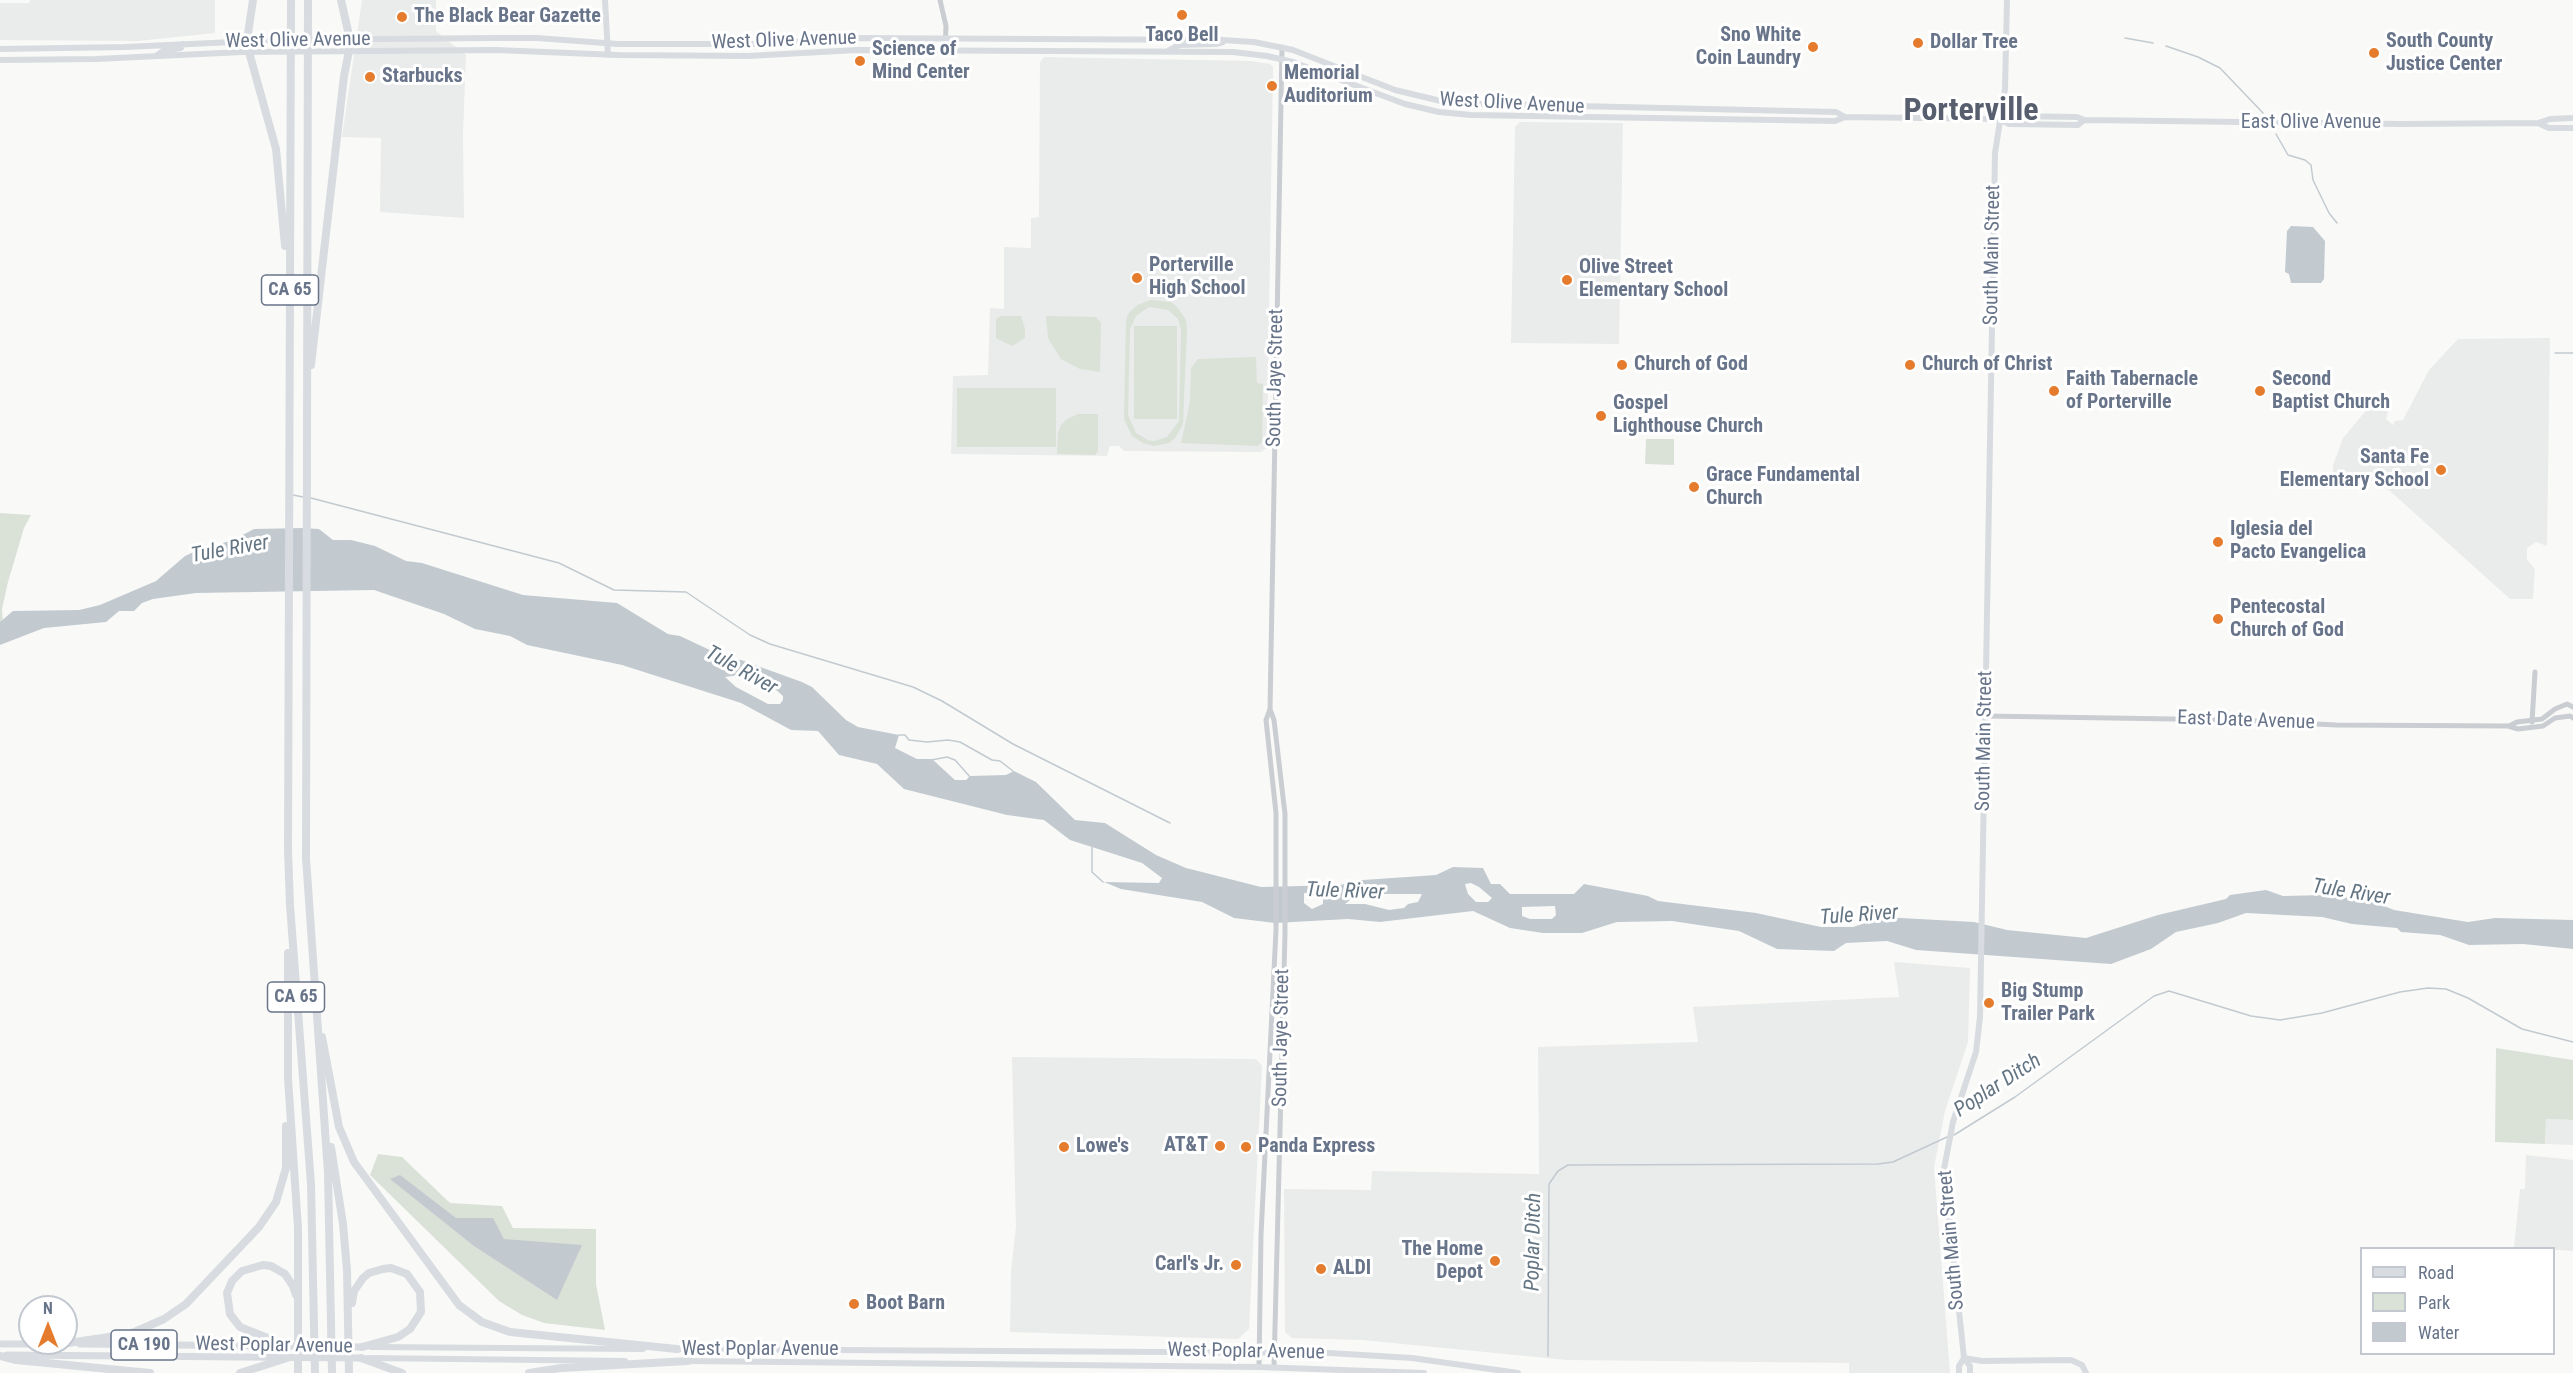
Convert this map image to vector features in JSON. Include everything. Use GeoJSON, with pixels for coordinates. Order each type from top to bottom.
{"type":"FeatureCollection","features":[{"type":"Feature","properties":{"kind":"highway"},"geometry":{"type":"LineString","coordinates":[[253,0],[248,41],[249,52],[272,130],[278,163],[290,315]]}},
{"type":"Feature","properties":{"kind":"highway","name":"CA 65"},"geometry":{"type":"LineString","coordinates":[[291,0],[287,620],[290,905],[311,1184],[315,1373]]}},
{"type":"Feature","properties":{"kind":"highway","name":"CA 65"},"geometry":{"type":"LineString","coordinates":[[308,0],[306,858],[331,1230],[332,1373]]}},
{"type":"Feature","properties":{"kind":"highway"},"geometry":{"type":"LineString","coordinates":[[307,392],[349,51],[341,0]]}},
{"type":"Feature","properties":{"kind":"highway"},"geometry":{"type":"LineString","coordinates":[[78,1342],[130,1334],[164,1319],[186,1304],[259,1227],[276,1202],[284,1180],[290,905]]}},
{"type":"Feature","properties":{"kind":"highway"},"geometry":{"type":"LineString","coordinates":[[314,984],[333,1103],[346,1145],[368,1182],[459,1305],[482,1322],[510,1332],[676,1349]]}},
{"type":"Feature","properties":{"kind":"highway"},"geometry":{"type":"LineString","coordinates":[[288,1078],[298,1228],[298,1373]]}},
{"type":"Feature","properties":{"kind":"highway"},"geometry":{"type":"LineString","coordinates":[[321,1086],[343,1224],[349,1315],[349,1373]]}},
{"type":"Feature","properties":{"kind":"highway"},"geometry":{"type":"LineString","coordinates":[[288,1346],[248,1332],[234,1322],[227,1306],[229,1286],[236,1276],[249,1267],[263,1265],[279,1269],[293,1286],[299,1318]]}},
{"type":"Feature","properties":{"kind":"highway"},"geometry":{"type":"LineString","coordinates":[[349,1315],[358,1284],[369,1273],[376,1270],[399,1270],[413,1279],[420,1292],[421,1311],[410,1329],[398,1337],[362,1347]]}},
{"type":"Feature","properties":{"kind":"highway"},"geometry":{"type":"LineString","coordinates":[[0,1356],[16,1360],[150,1373]]}},
{"type":"Feature","properties":{"kind":"highway"},"geometry":{"type":"LineString","coordinates":[[240,1373],[287,1358]]}},
{"type":"Feature","properties":{"kind":"highway"},"geometry":{"type":"LineString","coordinates":[[361,1358],[402,1373]]}},
{"type":"Feature","properties":{"kind":"highway"},"geometry":{"type":"LineString","coordinates":[[529,1373],[561,1368],[688,1362]]}},
{"type":"Feature","properties":{"kind":"main road"},"geometry":{"type":"LineString","coordinates":[[605,0],[608,55]]}},
{"type":"Feature","properties":{"kind":"main road","name":"South Main Street"},"geometry":{"type":"LineString","coordinates":[[1970,1373],[1970,1366],[1964,1358],[1945,1181],[1947,1148],[1976,1052],[1980,1017],[1995,153],[2005,88],[2007,0]]}},
{"type":"Feature","properties":{"kind":"main road","name":"West Olive Avenue"},"geometry":{"type":"LineString","coordinates":[[0,49],[248,41],[537,38],[608,43],[756,44],[833,39],[1226,40],[1282,47],[1323,60],[1395,90],[1438,101],[1474,105],[1836,112],[1845,117]]}},
{"type":"Feature","properties":{"kind":"main road"},"geometry":{"type":"LineString","coordinates":[[1168,51],[1179,45],[1216,44],[1226,40]]}},
{"type":"Feature","properties":{"kind":"main road"},"geometry":{"type":"LineString","coordinates":[[156,57],[163,51],[181,48],[183,44]]}},
{"type":"Feature","properties":{"kind":"main road","name":"West Olive Avenue"},"geometry":{"type":"LineString","coordinates":[[0,60],[349,51],[537,50],[608,55],[762,56],[857,50],[1233,52],[1282,60],[1319,70],[1391,100],[1431,110],[1471,115],[1835,121],[1845,117],[1999,118]]}},
{"type":"Feature","properties":{"kind":"main road"},"geometry":{"type":"LineString","coordinates":[[1557,116],[1568,111],[1580,111],[1582,107]]}},
{"type":"Feature","properties":{"kind":"main road","name":"East Olive Avenue"},"geometry":{"type":"LineString","coordinates":[[1999,118],[2011,116],[2077,117],[2084,120],[2538,123],[2550,119],[2573,118]]}},
{"type":"Feature","properties":{"kind":"main road","name":"East Olive Avenue"},"geometry":{"type":"LineString","coordinates":[[2538,123],[2549,128],[2573,128]]}},
{"type":"Feature","properties":{"kind":"main road","name":"West Poplar Avenue"},"geometry":{"type":"LineString","coordinates":[[0,1344],[18,1344]]}},
{"type":"Feature","properties":{"kind":"main road","name":"West Poplar Avenue"},"geometry":{"type":"LineString","coordinates":[[78,1344],[1274,1352],[1382,1355],[1518,1373]]}},
{"type":"Feature","properties":{"kind":"main road","name":"West Poplar Avenue"},"geometry":{"type":"LineString","coordinates":[[0,1356],[1274,1367],[1424,1373]]}},
{"type":"Feature","properties":{"kind":"main road"},"geometry":{"type":"LineString","coordinates":[[1964,1358],[1982,1361],[2071,1360],[2082,1365],[2085,1373]]}},
{"type":"Feature","properties":{"kind":"main road","name":"South Main Street"},"geometry":{"type":"LineString","coordinates":[[1959,1373],[1959,1366],[1964,1358]]}},
{"type":"Feature","properties":{"kind":"street"},"geometry":{"type":"LineString","coordinates":[[940,0],[946,26],[945,50]]}},
{"type":"Feature","properties":{"kind":"street","name":"South Jaye Street"},"geometry":{"type":"LineString","coordinates":[[1259,1367],[1262,1213],[1276,930],[1276,813],[1266,720],[1270,709],[1282,47]]}},
{"type":"Feature","properties":{"kind":"street"},"geometry":{"type":"LineString","coordinates":[[2532,722],[2535,672]]}},
{"type":"Feature","properties":{"kind":"street","name":"East Date Avenue"},"geometry":{"type":"LineString","coordinates":[[2508,726],[2517,722],[2542,719],[2555,709],[2570,706]]}},
{"type":"Feature","properties":{"kind":"street","name":"South Jaye Street"},"geometry":{"type":"LineString","coordinates":[[1270,709],[1274,720],[1285,814],[1285,933],[1274,1367]]}},
{"type":"Feature","properties":{"kind":"street","name":"East Date Avenue"},"geometry":{"type":"LineString","coordinates":[[1985,716],[2508,726],[2532,729],[2543,726],[2555,718],[2570,716],[2573,718]]}},
{"type":"Feature","properties":{"kind":"shaded area"},"geometry":{"type":"Polygon","coordinates":[[[30,0],[215,0],[215,33],[138,41],[0,40],[0,3],[29,3],[30,0]]]}},
{"type":"Feature","properties":{"kind":"shaded area"},"geometry":{"type":"Polygon","coordinates":[[[362,0],[436,0],[436,31],[466,55],[463,134],[464,218],[380,212],[381,138],[342,137],[362,0]]]}},
{"type":"Feature","properties":{"kind":"shaded area","name":"Porterville High School"},"geometry":{"type":"Polygon","coordinates":[[[1044,57],[1251,61],[1270,64],[1273,67],[1267,448],[1261,452],[1124,451],[1119,446],[1110,446],[1107,456],[951,454],[953,376],[988,375],[990,308],[1004,309],[1004,247],[1031,248],[1031,218],[1039,217],[1040,62],[1044,57]]]}},
{"type":"Feature","properties":{"kind":"shaded area","name":"Olive Street Elementary School"},"geometry":{"type":"Polygon","coordinates":[[[1520,122],[1623,123],[1619,344],[1511,343],[1515,127],[1520,122]]]}},
{"type":"Feature","properties":{"kind":"shaded area","name":"Santa Fe Elementary School"},"geometry":{"type":"Polygon","coordinates":[[[2550,338],[2547,546],[2536,542],[2527,548],[2527,560],[2535,569],[2533,599],[2510,599],[2390,491],[2372,481],[2333,474],[2333,465],[2343,438],[2369,407],[2380,405],[2385,407],[2388,412],[2386,419],[2393,425],[2395,421],[2403,420],[2429,370],[2458,339],[2550,338]]]}},
{"type":"Feature","properties":{"kind":"shaded area"},"geometry":{"type":"Polygon","coordinates":[[[1894,962],[1970,968],[1968,1042],[1945,1111],[1934,1167],[1950,1373],[1849,1373],[1849,1363],[1567,1360],[1362,1340],[1292,1338],[1285,1332],[1284,1189],[1371,1190],[1372,1171],[1539,1174],[1538,1047],[1698,1042],[1693,1007],[1899,997],[1894,962]]]}},
{"type":"Feature","properties":{"kind":"shaded area"},"geometry":{"type":"Polygon","coordinates":[[[1012,1057],[1256,1059],[1262,1066],[1249,1329],[1238,1339],[1010,1332],[1011,1271],[1016,1227],[1012,1057]]]}},
{"type":"Feature","properties":{"kind":"shaded area"},"geometry":{"type":"Polygon","coordinates":[[[2546,1119],[2573,1120],[2573,1145],[2545,1144],[2546,1119]]]}},
{"type":"Feature","properties":{"kind":"shaded area"},"geometry":{"type":"Polygon","coordinates":[[[2526,1155],[2573,1160],[2573,1251],[2555,1250],[2555,1247],[2514,1247],[2520,1189],[2525,1189],[2526,1155]]]}},
{"type":"Feature","properties":{"kind":"green space"},"geometry":{"type":"Polygon","coordinates":[[[1151,300],[1171,302],[1186,320],[1183,424],[1176,437],[1169,443],[1154,446],[1143,443],[1132,436],[1124,419],[1126,321],[1128,314],[1137,305],[1151,300]],[[1149,307],[1136,316],[1130,329],[1128,415],[1136,433],[1154,441],[1167,437],[1179,421],[1181,330],[1178,319],[1168,310],[1149,307]]]}},
{"type":"Feature","properties":{"kind":"green space"},"geometry":{"type":"Polygon","coordinates":[[[1001,316],[1021,316],[1025,338],[1012,346],[996,338],[996,319],[1001,316]]]}},
{"type":"Feature","properties":{"kind":"green space"},"geometry":{"type":"Polygon","coordinates":[[[1046,316],[1096,317],[1101,323],[1100,372],[1080,369],[1061,359],[1048,338],[1046,316]]]}},
{"type":"Feature","properties":{"kind":"green space"},"geometry":{"type":"Polygon","coordinates":[[[1134,326],[1177,326],[1177,419],[1134,419],[1134,326]]]}},
{"type":"Feature","properties":{"kind":"green space"},"geometry":{"type":"Polygon","coordinates":[[[1256,357],[1257,383],[1263,384],[1262,442],[1258,446],[1181,443],[1190,402],[1191,368],[1198,359],[1256,357]]]}},
{"type":"Feature","properties":{"kind":"green space"},"geometry":{"type":"Polygon","coordinates":[[[957,388],[1056,388],[1056,447],[957,447],[957,388]]]}},
{"type":"Feature","properties":{"kind":"green space"},"geometry":{"type":"Polygon","coordinates":[[[1078,414],[1098,414],[1098,451],[1095,455],[1057,454],[1058,433],[1061,425],[1078,414]]]}},
{"type":"Feature","properties":{"kind":"green space"},"geometry":{"type":"Polygon","coordinates":[[[1646,439],[1674,439],[1674,465],[1645,464],[1646,439]]]}},
{"type":"Feature","properties":{"kind":"green space"},"geometry":{"type":"Polygon","coordinates":[[[0,513],[31,515],[24,528],[8,582],[2,609],[3,624],[0,628],[0,513]]]}},
{"type":"Feature","properties":{"kind":"green space"},"geometry":{"type":"Polygon","coordinates":[[[2496,1048],[2573,1060],[2573,1120],[2546,1119],[2545,1144],[2495,1142],[2496,1048]]]}},
{"type":"Feature","properties":{"kind":"green space"},"geometry":{"type":"Polygon","coordinates":[[[378,1154],[402,1157],[450,1203],[502,1206],[513,1228],[596,1229],[596,1284],[605,1330],[544,1323],[522,1315],[499,1301],[370,1175],[378,1154]]]}},
{"type":"Feature","properties":{"kind":"water"},"geometry":{"type":"Polygon","coordinates":[[[2291,226],[2313,227],[2325,241],[2324,279],[2321,283],[2291,283],[2289,274],[2285,272],[2287,231],[2291,226]]]}},
{"type":"Feature","properties":{"kind":"water","name":"Tule River"},"geometry":{"type":"Polygon","coordinates":[[[254,529],[319,529],[333,540],[351,540],[375,546],[406,561],[422,563],[523,595],[617,603],[668,634],[680,636],[729,659],[741,660],[812,687],[846,720],[858,727],[899,735],[895,748],[917,759],[932,759],[955,780],[966,780],[970,776],[1006,775],[1014,771],[1036,782],[1075,820],[1105,823],[1156,855],[1186,868],[1261,887],[1340,885],[1363,880],[1436,875],[1453,867],[1483,868],[1491,884],[1500,884],[1510,894],[1574,894],[1584,884],[1648,896],[1658,901],[1756,913],[1821,927],[1853,927],[1883,917],[1974,922],[2007,930],[2086,938],[2158,915],[2226,899],[2230,895],[2266,890],[2283,896],[2326,895],[2372,901],[2394,910],[2468,922],[2495,918],[2573,920],[2573,949],[2523,944],[2469,945],[2440,935],[2401,932],[2397,928],[2352,924],[2322,917],[2246,913],[2218,923],[2176,932],[2151,949],[2111,964],[1916,950],[1887,941],[1846,943],[1834,951],[1777,949],[1739,931],[1672,921],[1617,922],[1582,933],[1543,933],[1510,928],[1473,911],[1380,922],[1348,919],[1275,923],[1234,918],[1202,902],[1121,889],[1104,882],[1159,883],[1162,878],[1142,863],[1070,840],[1044,820],[1007,815],[904,789],[877,764],[839,755],[818,731],[791,730],[741,703],[622,665],[527,645],[510,636],[475,629],[444,614],[374,590],[196,593],[153,599],[142,603],[134,611],[119,611],[106,622],[44,628],[0,645],[0,622],[13,611],[79,610],[100,605],[156,581],[185,556],[233,540],[254,529]],[[739,675],[725,677],[736,687],[768,704],[780,704],[783,700],[783,696],[775,689],[739,675]],[[1471,883],[1465,884],[1468,894],[1476,902],[1488,902],[1492,898],[1479,887],[1471,883]],[[1372,892],[1356,895],[1345,904],[1365,904],[1389,910],[1404,908],[1408,904],[1418,902],[1422,894],[1372,892]],[[1304,893],[1304,903],[1312,909],[1323,904],[1323,899],[1315,894],[1304,893]],[[1555,906],[1522,907],[1522,916],[1530,919],[1552,919],[1556,915],[1555,906]]]}},
{"type":"Feature","properties":{"kind":"water"},"geometry":{"type":"Polygon","coordinates":[[[400,1175],[456,1218],[493,1218],[504,1239],[582,1245],[557,1300],[474,1246],[390,1179],[400,1175]]]}},
{"type":"Feature","properties":{"kind":"waterway"},"geometry":{"type":"LineString","coordinates":[[2125,38],[2153,43]]}},
{"type":"Feature","properties":{"kind":"waterway"},"geometry":{"type":"LineString","coordinates":[[2166,46],[2198,57],[2220,68],[2263,113]]}},
{"type":"Feature","properties":{"kind":"waterway"},"geometry":{"type":"LineString","coordinates":[[2276,134],[2288,155],[2305,160],[2311,165],[2313,180],[2329,213],[2337,223]]}},
{"type":"Feature","properties":{"kind":"waterway"},"geometry":{"type":"LineString","coordinates":[[2555,353],[2573,353]]}},
{"type":"Feature","properties":{"kind":"waterway"},"geometry":{"type":"LineString","coordinates":[[293,495],[303,497]]}},
{"type":"Feature","properties":{"kind":"waterway"},"geometry":{"type":"LineString","coordinates":[[311,498],[559,563],[614,590],[686,592],[750,635],[770,644],[913,687],[942,701],[1013,744],[1170,823]]}},
{"type":"Feature","properties":{"kind":"waterway"},"geometry":{"type":"LineString","coordinates":[[899,735],[905,735],[909,740],[960,742],[992,760],[1000,761],[1013,771]]}},
{"type":"Feature","properties":{"kind":"waterway"},"geometry":{"type":"LineString","coordinates":[[931,760],[947,757],[955,760],[971,778]]}},
{"type":"Feature","properties":{"kind":"waterway"},"geometry":{"type":"LineString","coordinates":[[1092,847],[1092,872],[1103,882]]}},
{"type":"Feature","properties":{"kind":"waterway","name":"Poplar Ditch"},"geometry":{"type":"LineString","coordinates":[[1954,1135],[2015,1097],[2154,996],[2169,991],[2251,1016],[2280,1020],[2322,1013],[2400,992],[2428,988],[2446,989],[2468,998],[2522,1029],[2573,1042]]}},
{"type":"Feature","properties":{"kind":"waterway","name":"Poplar Ditch"},"geometry":{"type":"LineString","coordinates":[[1548,1356],[1549,1184],[1558,1171],[1568,1165],[1878,1164],[1893,1162],[1947,1137]]}},
{"type":"Feature","properties":{"kind":"place","name":"Taco Bell"},"geometry":{"type":"Point","coordinates":[1182,15]}},
{"type":"Feature","properties":{"kind":"place","name":"The Black Bear Gazette"},"geometry":{"type":"Point","coordinates":[402,17]}},
{"type":"Feature","properties":{"kind":"place","name":"Dollar Tree"},"geometry":{"type":"Point","coordinates":[1918,43]}},
{"type":"Feature","properties":{"kind":"place","name":"Sno White Coin Laundry"},"geometry":{"type":"Point","coordinates":[1813,47]}},
{"type":"Feature","properties":{"kind":"place","name":"South County Justice Center"},"geometry":{"type":"Point","coordinates":[2374,53]}},
{"type":"Feature","properties":{"kind":"place","name":"Science of Mind Center"},"geometry":{"type":"Point","coordinates":[860,61]}},
{"type":"Feature","properties":{"kind":"place","name":"Starbucks"},"geometry":{"type":"Point","coordinates":[370,77]}},
{"type":"Feature","properties":{"kind":"place","name":"Memorial Auditorium"},"geometry":{"type":"Point","coordinates":[1272,86]}},
{"type":"Feature","properties":{"kind":"place","name":"Porterville High School"},"geometry":{"type":"Point","coordinates":[1137,278]}},
{"type":"Feature","properties":{"kind":"place","name":"Olive Street Elementary School"},"geometry":{"type":"Point","coordinates":[1567,280]}},
{"type":"Feature","properties":{"kind":"place","name":"Church of God"},"geometry":{"type":"Point","coordinates":[1622,365]}},
{"type":"Feature","properties":{"kind":"place","name":"Church of Christ"},"geometry":{"type":"Point","coordinates":[1910,365]}},
{"type":"Feature","properties":{"kind":"place","name":"Faith Tabernacle of Porterville"},"geometry":{"type":"Point","coordinates":[2054,391]}},
{"type":"Feature","properties":{"kind":"place","name":"Second Baptist Church"},"geometry":{"type":"Point","coordinates":[2260,391]}},
{"type":"Feature","properties":{"kind":"place","name":"Gospel Lighthouse Church"},"geometry":{"type":"Point","coordinates":[1601,416]}},
{"type":"Feature","properties":{"kind":"place","name":"Santa Fe Elementary School"},"geometry":{"type":"Point","coordinates":[2441,470]}},
{"type":"Feature","properties":{"kind":"place","name":"Grace Fundamental Church"},"geometry":{"type":"Point","coordinates":[1694,487]}},
{"type":"Feature","properties":{"kind":"place","name":"Iglesia del Pacto Evangelica"},"geometry":{"type":"Point","coordinates":[2218,542]}},
{"type":"Feature","properties":{"kind":"place","name":"Pentecostal Church of God"},"geometry":{"type":"Point","coordinates":[2218,619]}},
{"type":"Feature","properties":{"kind":"place","name":"Big Stump Trailer Park"},"geometry":{"type":"Point","coordinates":[1989,1003]}},
{"type":"Feature","properties":{"kind":"place","name":"AT&T"},"geometry":{"type":"Point","coordinates":[1220,1146]}},
{"type":"Feature","properties":{"kind":"place","name":"Lowe's"},"geometry":{"type":"Point","coordinates":[1064,1147]}},
{"type":"Feature","properties":{"kind":"place","name":"Panda Express"},"geometry":{"type":"Point","coordinates":[1246,1147]}},
{"type":"Feature","properties":{"kind":"place","name":"The Home Depot"},"geometry":{"type":"Point","coordinates":[1495,1261]}},
{"type":"Feature","properties":{"kind":"place","name":"Carl's Jr."},"geometry":{"type":"Point","coordinates":[1236,1265]}},
{"type":"Feature","properties":{"kind":"place","name":"ALDI"},"geometry":{"type":"Point","coordinates":[1321,1269]}},
{"type":"Feature","properties":{"kind":"place","name":"Boot Barn"},"geometry":{"type":"Point","coordinates":[854,1304]}},
{"type":"Feature","properties":{"kind":"district","name":"Porterville"},"geometry":{"type":"Point","coordinates":[1971,112]}}]}
